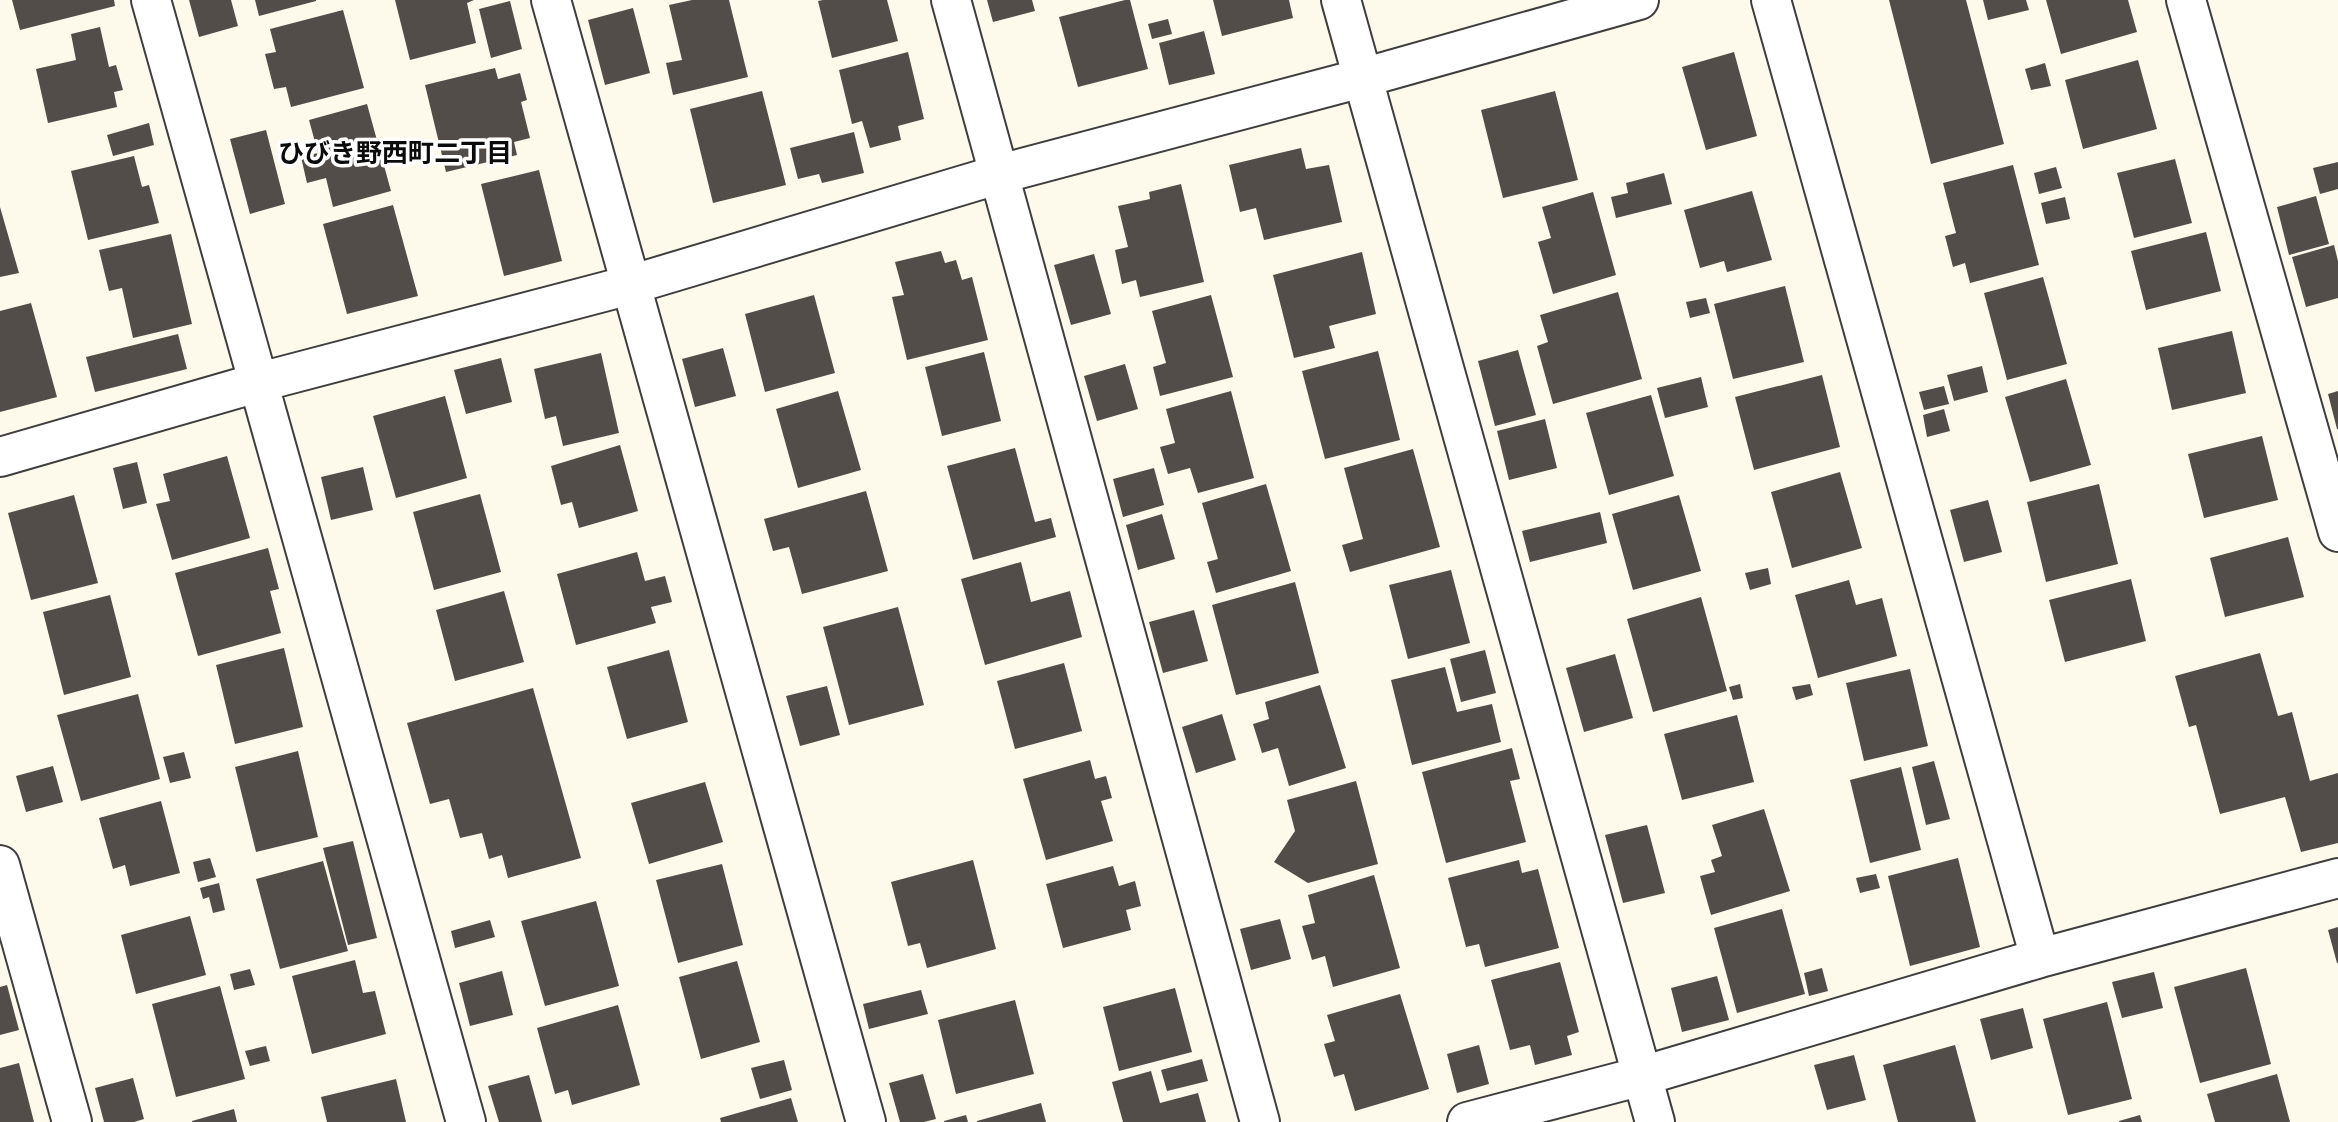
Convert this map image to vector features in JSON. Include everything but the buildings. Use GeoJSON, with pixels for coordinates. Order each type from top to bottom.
{"type":"FeatureCollection","features":[{"type":"Feature","properties":{"kind":"street"},"geometry":{"type":"LineString","coordinates":[[151,0],[467,1122]]}},
{"type":"Feature","properties":{"kind":"street"},"geometry":{"type":"LineString","coordinates":[[551,0],[866,1122]]}},
{"type":"Feature","properties":{"kind":"street"},"geometry":{"type":"LineString","coordinates":[[951,0],[1260,1122]]}},
{"type":"Feature","properties":{"kind":"street"},"geometry":{"type":"LineString","coordinates":[[1341,0],[1655,1122]]}},
{"type":"Feature","properties":{"kind":"street"},"geometry":{"type":"LineString","coordinates":[[0,457],[260,382],[630,285],[1000,174],[1362,78],[1639,0]]}},
{"type":"Feature","properties":{"kind":"street"},"geometry":{"type":"LineString","coordinates":[[1771,0],[2040,958]]}},
{"type":"Feature","properties":{"kind":"street"},"geometry":{"type":"LineString","coordinates":[[2186,0],[2338,532]]}},
{"type":"Feature","properties":{"kind":"street"},"geometry":{"type":"LineString","coordinates":[[0,865],[72,1122]]}},
{"type":"Feature","properties":{"kind":"street"},"geometry":{"type":"LineString","coordinates":[[1467,1122],[1642,1076],[2040,958],[2338,878]]}},
{"type":"Feature","properties":{"kind":"district","name":"ひびき野西町二丁目"},"geometry":{"type":"Point","coordinates":[395,153]}}]}
